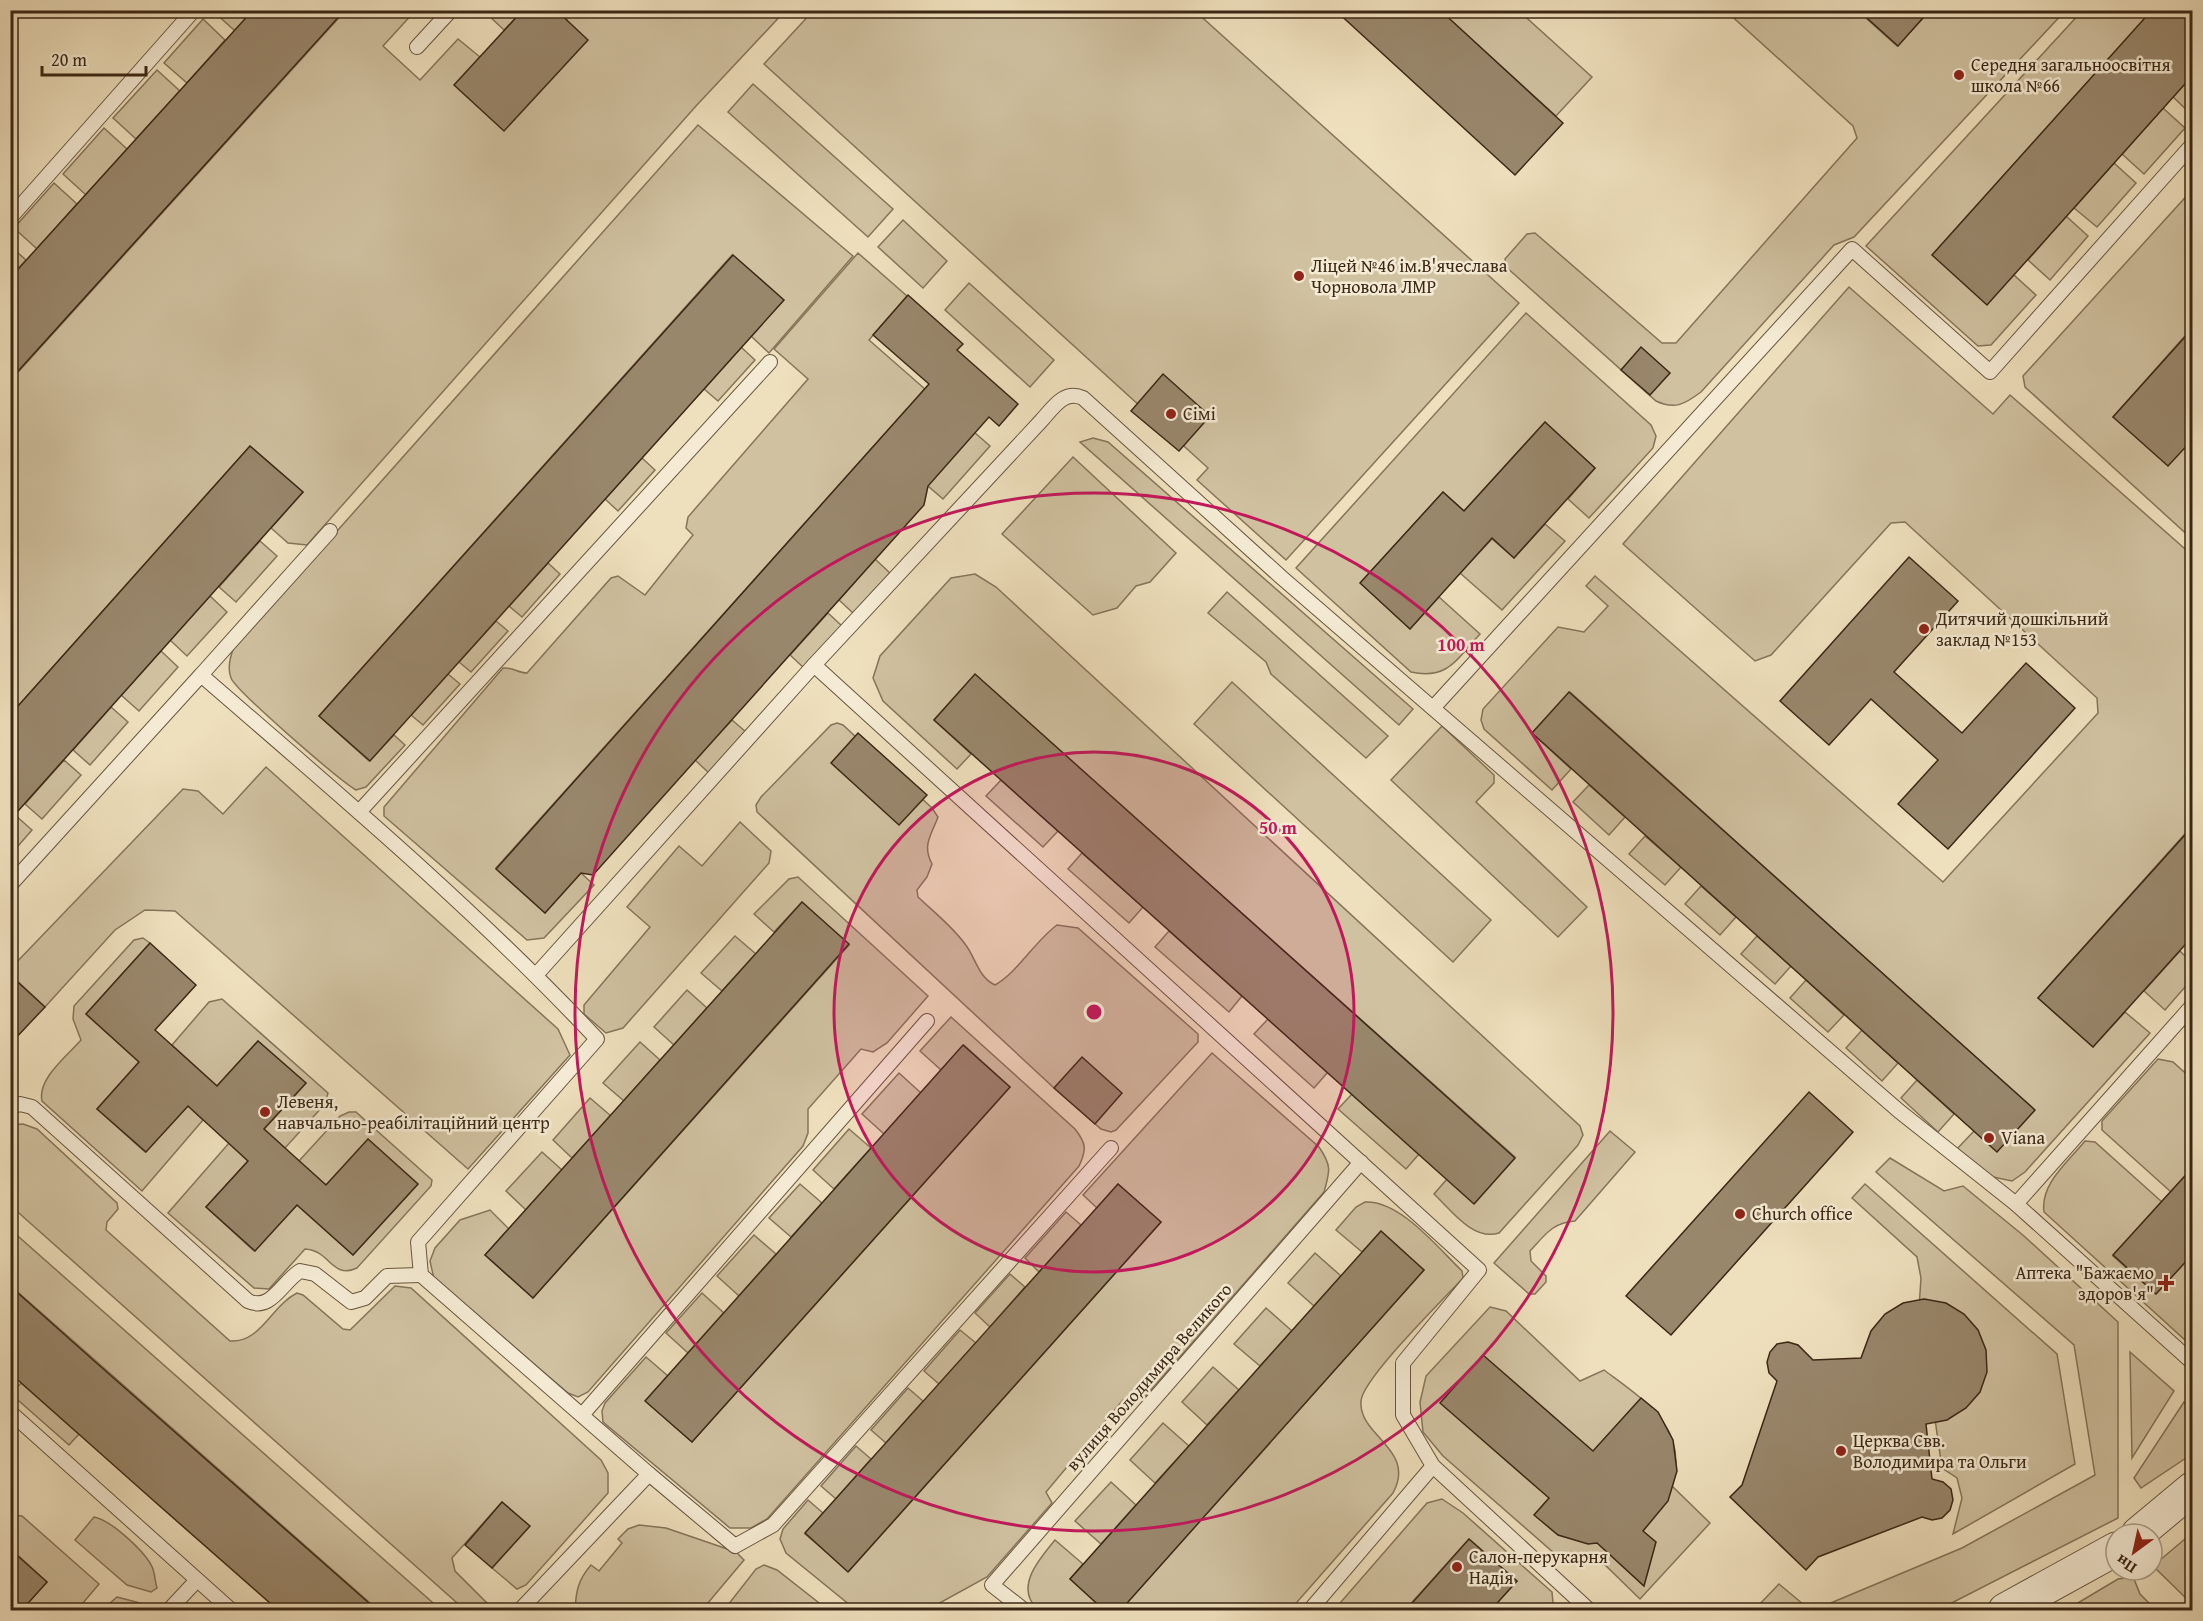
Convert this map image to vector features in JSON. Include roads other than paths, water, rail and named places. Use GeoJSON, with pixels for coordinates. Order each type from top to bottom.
{"type":"FeatureCollection","features":[{"type":"Feature","properties":{"kind":"street"},"geometry":{"type":"LineString","coordinates":[[2153,1522],[2193,1489]]}},
{"type":"Feature","properties":{"kind":"street"},"geometry":{"type":"LineString","coordinates":[[2005,1611],[2104,1556]]}},
{"type":"Feature","properties":{"kind":"lane"},"geometry":{"type":"LineString","coordinates":[[10,218],[194,10]]}},
{"type":"Feature","properties":{"kind":"lane"},"geometry":{"type":"LineString","coordinates":[[417,47],[451,10]]}},
{"type":"Feature","properties":{"kind":"lane"},"geometry":{"type":"LineString","coordinates":[[1433,708],[1852,249],[1990,372],[2193,145]]}},
{"type":"Feature","properties":{"kind":"lane"},"geometry":{"type":"LineString","coordinates":[[359,812],[770,362]]}},
{"type":"Feature","properties":{"kind":"lane"},"geometry":{"type":"LineString","coordinates":[[536,975],[814,665],[1065,395],[1075,394],[1083,398],[1281,577],[1899,1111],[2016,1204],[2193,1362]]}},
{"type":"Feature","properties":{"kind":"lane"},"geometry":{"type":"LineString","coordinates":[[10,885],[330,531]]}},
{"type":"Feature","properties":{"kind":"lane"},"geometry":{"type":"LineString","coordinates":[[814,665],[1479,1270],[1403,1363],[1403,1415],[1433,1466],[1589,1611]]}},
{"type":"Feature","properties":{"kind":"lane"},"geometry":{"type":"LineString","coordinates":[[201,675],[359,812],[536,975],[597,1039],[418,1242],[422,1275],[649,1474],[735,1546],[773,1525],[1111,1148]]}},
{"type":"Feature","properties":{"kind":"lane"},"geometry":{"type":"LineString","coordinates":[[2016,1204],[2193,1006]]}},
{"type":"Feature","properties":{"kind":"lane"},"geometry":{"type":"LineString","coordinates":[[582,1415],[927,1021]]}},
{"type":"Feature","properties":{"kind":"lane"},"geometry":{"type":"LineString","coordinates":[[10,1107],[20,1104],[32,1107],[255,1305],[263,1305],[270,1300],[300,1271],[315,1274],[351,1302],[365,1298],[387,1276],[422,1275]]}},
{"type":"Feature","properties":{"kind":"lane","name":"вулиця Володимира Великого"},"geometry":{"type":"LineString","coordinates":[[1024,1611],[992,1585],[1361,1162]]}},
{"type":"Feature","properties":{"kind":"lane"},"geometry":{"type":"LineString","coordinates":[[10,1412],[231,1611]]}},
{"type":"Feature","properties":{"kind":"lane"},"geometry":{"type":"LineString","coordinates":[[1310,1611],[1433,1466]]}},
{"type":"Feature","properties":{"kind":"lane"},"geometry":{"type":"LineString","coordinates":[[520,1611],[649,1474]]}},
{"type":"Feature","properties":{"kind":"lane"},"geometry":{"type":"LineString","coordinates":[[169,1611],[197,1580]]}},
{"type":"Feature","properties":{"kind":"place","name":"Середня загальноосвітня школа №66"},"geometry":{"type":"Point","coordinates":[1959,75]}},
{"type":"Feature","properties":{"kind":"place","name":"Ліцей №46 ім.В'ячеслава Чорновола ЛМР"},"geometry":{"type":"Point","coordinates":[1299,276]}},
{"type":"Feature","properties":{"kind":"place","name":"Сімі"},"geometry":{"type":"Point","coordinates":[1171,414]}},
{"type":"Feature","properties":{"kind":"place","name":"Дитячий дошкільний заклад №153"},"geometry":{"type":"Point","coordinates":[1924,629]}},
{"type":"Feature","properties":{"kind":"place","name":"Левеня, навчально-реабілітаційний центр"},"geometry":{"type":"Point","coordinates":[265,1112]}},
{"type":"Feature","properties":{"kind":"place","name":"Viana"},"geometry":{"type":"Point","coordinates":[1989,1138]}},
{"type":"Feature","properties":{"kind":"place","name":"Church office"},"geometry":{"type":"Point","coordinates":[1740,1214]}},
{"type":"Feature","properties":{"kind":"place","name":"Аптека \"Бажаємо здоров'я\""},"geometry":{"type":"Point","coordinates":[2166,1283]}},
{"type":"Feature","properties":{"kind":"place","name":"Церква Свв. Володимира та Ольги"},"geometry":{"type":"Point","coordinates":[1841,1451]}},
{"type":"Feature","properties":{"kind":"place","name":"Салон-перукарня Надія"},"geometry":{"type":"Point","coordinates":[1457,1567]}}]}
